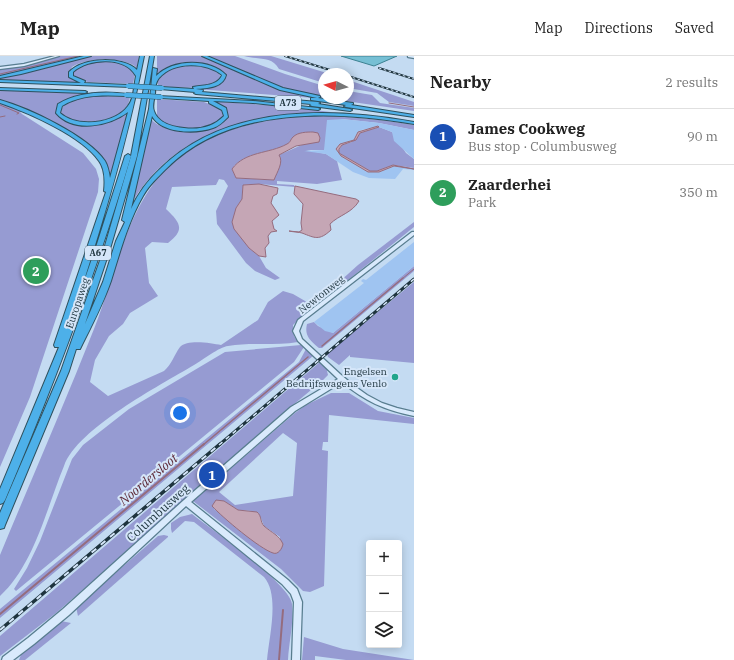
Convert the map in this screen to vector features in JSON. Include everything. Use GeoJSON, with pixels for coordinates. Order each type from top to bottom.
{"type":"FeatureCollection","features":[{"type":"Feature","properties":{"kind":"highway"},"geometry":{"type":"LineString","coordinates":[[0,77],[28,72],[89,56]]}},
{"type":"Feature","properties":{"kind":"highway","name":"A67"},"geometry":{"type":"LineString","coordinates":[[25,443],[104,212],[134,102],[142,56]]}},
{"type":"Feature","properties":{"kind":"highway","name":"Europaweg"},"geometry":{"type":"LineString","coordinates":[[0,500],[25,443],[85,292],[108,226],[129,155],[139,107],[147,56]]}},
{"type":"Feature","properties":{"kind":"highway","name":"A67"},"geometry":{"type":"LineString","coordinates":[[118,246],[151,109],[154,82],[152,56]]}},
{"type":"Feature","properties":{"kind":"highway","name":"Europaweg"},"geometry":{"type":"LineString","coordinates":[[0,526],[65,371],[123,197],[144,106],[152,56]]}},
{"type":"Feature","properties":{"kind":"highway","name":"A73"},"geometry":{"type":"LineString","coordinates":[[204,56],[282,89],[356,104],[414,113]]}},
{"type":"Feature","properties":{"kind":"highway","name":"A73"},"geometry":{"type":"LineString","coordinates":[[138,77],[134,66],[114,60],[87,62],[76,66],[70,74],[75,79],[127,90],[290,103],[414,120]]}},
{"type":"Feature","properties":{"kind":"highway"},"geometry":{"type":"LineString","coordinates":[[154,82],[163,71],[184,65],[211,67],[221,72],[224,77],[218,84],[208,87],[162,92]]}},
{"type":"Feature","properties":{"kind":"highway","name":"A73"},"geometry":{"type":"LineString","coordinates":[[0,85],[102,85]]}},
{"type":"Feature","properties":{"kind":"highway","name":"A73"},"geometry":{"type":"LineString","coordinates":[[0,85],[127,90],[290,100],[414,116]]}},
{"type":"Feature","properties":{"kind":"highway","name":"A73"},"geometry":{"type":"LineString","coordinates":[[0,85],[112,94],[127,90]]}},
{"type":"Feature","properties":{"kind":"highway","name":"A73"},"geometry":{"type":"LineString","coordinates":[[162,92],[268,95],[356,104]]}},
{"type":"Feature","properties":{"kind":"highway","name":"A73"},"geometry":{"type":"LineString","coordinates":[[151,109],[153,116],[158,122],[181,129],[200,129],[212,126],[222,122],[226,116],[224,108],[217,104],[183,98],[162,92]]}},
{"type":"Feature","properties":{"kind":"highway"},"geometry":{"type":"LineString","coordinates":[[112,94],[85,95],[72,98],[60,105],[58,113],[63,119],[78,123],[104,122],[122,116],[134,102]]}},
{"type":"Feature","properties":{"kind":"highway","name":"A73"},"geometry":{"type":"LineString","coordinates":[[183,98],[269,104],[414,123]]}},
{"type":"Feature","properties":{"kind":"highway"},"geometry":{"type":"LineString","coordinates":[[0,101],[45,121],[94,152],[103,162],[108,184],[104,212]]}},
{"type":"Feature","properties":{"kind":"highway","name":"A67"},"geometry":{"type":"LineString","coordinates":[[65,371],[88,326],[118,246],[138,200],[150,182],[183,152],[226,130],[267,118],[298,114],[346,114],[390,119]]}},
{"type":"Feature","properties":{"kind":"street"},"geometry":{"type":"LineString","coordinates":[[0,68],[24,65],[58,56]]}},
{"type":"Feature","properties":{"kind":"street"},"geometry":{"type":"LineString","coordinates":[[410,56],[414,57]]}},
{"type":"Feature","properties":{"kind":"street","name":"Newtonweg"},"geometry":{"type":"LineString","coordinates":[[342,379],[300,340],[296,331],[298,324],[414,232]]}},
{"type":"Feature","properties":{"kind":"street"},"geometry":{"type":"LineString","coordinates":[[342,379],[357,393],[370,400],[394,410],[414,414]]}},
{"type":"Feature","properties":{"kind":"street","name":"Columbusweg"},"geometry":{"type":"LineString","coordinates":[[6,660],[32,641],[66,612],[186,502],[293,409],[342,379]]}},
{"type":"Feature","properties":{"kind":"street"},"geometry":{"type":"LineString","coordinates":[[186,502],[285,582],[294,592],[298,602],[296,660]]}},
{"type":"Feature","properties":{"kind":"shaded area"},"geometry":{"type":"Polygon","coordinates":[[[60,56],[84,56],[22,72],[0,76],[0,69],[60,56]]]}},
{"type":"Feature","properties":{"kind":"shaded area"},"geometry":{"type":"Polygon","coordinates":[[[91,56],[139,56],[137,68],[131,64],[114,60],[95,60],[72,67],[69,73],[71,77],[85,83],[0,80],[0,77],[31,72],[91,56]]]}},
{"type":"Feature","properties":{"kind":"shaded area"},"geometry":{"type":"Polygon","coordinates":[[[157,56],[201,56],[270,86],[314,98],[195,89],[219,84],[224,80],[225,76],[220,70],[203,65],[183,66],[157,73],[157,56]]]}},
{"type":"Feature","properties":{"kind":"shaded area"},"geometry":{"type":"Polygon","coordinates":[[[207,56],[235,56],[318,84],[318,96],[280,87],[207,56]]]}},
{"type":"Feature","properties":{"kind":"shaded area"},"geometry":{"type":"Polygon","coordinates":[[[244,56],[271,56],[318,70],[318,81],[279,69],[269,60],[244,56]]]}},
{"type":"Feature","properties":{"kind":"shaded area"},"geometry":{"type":"Polygon","coordinates":[[[105,61],[128,65],[135,74],[133,84],[87,82],[73,76],[73,70],[90,63],[105,61]]]}},
{"type":"Feature","properties":{"kind":"shaded area"},"geometry":{"type":"Polygon","coordinates":[[[192,66],[213,69],[217,71],[221,78],[215,82],[199,87],[183,88],[158,86],[158,79],[165,72],[178,67],[192,66]]]}},
{"type":"Feature","properties":{"kind":"shaded area"},"geometry":{"type":"Polygon","coordinates":[[[354,82],[414,102],[414,106],[389,102],[377,93],[354,89],[354,82]]]}},
{"type":"Feature","properties":{"kind":"shaded area"},"geometry":{"type":"Polygon","coordinates":[[[0,90],[94,94],[82,96],[57,108],[57,113],[71,122],[102,122],[121,116],[128,112],[111,180],[105,162],[90,146],[29,111],[0,100],[0,90]]]}},
{"type":"Feature","properties":{"kind":"shaded area"},"geometry":{"type":"Polygon","coordinates":[[[354,92],[372,95],[380,103],[414,108],[414,111],[354,102],[354,92]]]}},
{"type":"Feature","properties":{"kind":"shaded area"},"geometry":{"type":"Polygon","coordinates":[[[87,97],[130,97],[127,107],[120,114],[112,118],[93,122],[84,122],[67,117],[61,113],[62,107],[72,100],[87,97]]]}},
{"type":"Feature","properties":{"kind":"shaded area"},"geometry":{"type":"Polygon","coordinates":[[[157,99],[204,102],[222,109],[224,115],[215,124],[208,127],[183,128],[170,126],[157,117],[157,99]]]}},
{"type":"Feature","properties":{"kind":"shaded area"},"geometry":{"type":"Polygon","coordinates":[[[205,101],[281,106],[347,114],[285,116],[226,128],[199,140],[174,155],[152,175],[133,201],[151,119],[167,128],[191,131],[214,126],[222,122],[228,116],[225,108],[205,101]]]}},
{"type":"Feature","properties":{"kind":"shaded area"},"geometry":{"type":"Polygon","coordinates":[[[0,102],[22,112],[20,112],[83,153],[96,169],[99,179],[98,192],[30,397],[0,467],[0,102]]]}},
{"type":"Feature","properties":{"kind":"shaded area"},"geometry":{"type":"Polygon","coordinates":[[[308,115],[375,119],[414,125],[414,130],[379,123],[342,119],[324,150],[306,150],[326,154],[337,161],[342,180],[317,184],[277,181],[277,184],[294,185],[295,187],[259,184],[243,185],[242,199],[236,208],[249,248],[259,256],[266,268],[280,278],[275,280],[255,271],[246,263],[217,224],[216,211],[228,186],[224,180],[219,179],[216,185],[172,187],[166,209],[178,222],[179,230],[168,243],[152,242],[145,248],[149,283],[158,296],[130,313],[123,324],[109,336],[95,360],[90,382],[108,396],[164,371],[180,347],[183,345],[199,342],[221,345],[258,320],[268,302],[283,291],[293,294],[312,305],[311,308],[293,325],[294,336],[298,342],[281,344],[245,344],[224,347],[141,396],[121,409],[85,437],[72,452],[64,466],[31,552],[12,583],[0,596],[0,555],[83,357],[102,308],[124,242],[143,200],[156,181],[171,164],[186,152],[201,143],[235,129],[290,117],[308,115]],[[302,133],[297,135],[288,144],[244,159],[237,163],[232,169],[236,178],[274,180],[279,155],[304,144],[302,133]]]}},
{"type":"Feature","properties":{"kind":"shaded area"},"geometry":{"type":"Polygon","coordinates":[[[378,126],[379,127],[360,133],[356,140],[342,145],[339,149],[339,153],[370,171],[377,171],[393,165],[414,169],[394,166],[379,172],[368,172],[341,156],[336,149],[340,144],[354,140],[358,132],[378,126]]]}},
{"type":"Feature","properties":{"kind":"shaded area"},"geometry":{"type":"Polygon","coordinates":[[[379,127],[392,132],[406,153],[414,159],[414,168],[393,165],[377,171],[370,171],[339,153],[342,145],[352,142],[360,133],[379,127]]]}},
{"type":"Feature","properties":{"kind":"shaded area"},"geometry":{"type":"Polygon","coordinates":[[[313,132],[318,133],[320,138],[319,142],[296,146],[279,155],[281,161],[274,180],[236,178],[232,169],[237,163],[250,156],[287,144],[297,134],[313,132]]]}},
{"type":"Feature","properties":{"kind":"shaded area"},"geometry":{"type":"Polygon","coordinates":[[[259,184],[278,188],[277,194],[273,196],[271,203],[279,215],[272,221],[274,229],[277,231],[271,232],[268,236],[269,243],[265,248],[266,257],[259,256],[249,248],[234,229],[232,222],[236,208],[242,199],[243,185],[259,184]]]}},
{"type":"Feature","properties":{"kind":"shaded area"},"geometry":{"type":"Polygon","coordinates":[[[295,186],[356,199],[359,201],[353,208],[330,224],[331,230],[323,236],[317,238],[289,231],[299,232],[302,230],[301,223],[303,204],[294,194],[295,186]]]}},
{"type":"Feature","properties":{"kind":"shaded area"},"geometry":{"type":"Polygon","coordinates":[[[414,222],[414,227],[322,301],[318,301],[358,265],[414,222]]]}},
{"type":"Feature","properties":{"kind":"shaded area"},"geometry":{"type":"Polygon","coordinates":[[[414,266],[414,271],[322,348],[319,348],[313,343],[307,335],[307,324],[314,322],[318,326],[333,333],[414,266]]]}},
{"type":"Feature","properties":{"kind":"shaded area"},"geometry":{"type":"Polygon","coordinates":[[[414,282],[414,363],[350,357],[350,355],[339,365],[328,357],[327,354],[414,282]]]}},
{"type":"Feature","properties":{"kind":"shaded area"},"geometry":{"type":"Polygon","coordinates":[[[301,345],[304,347],[294,362],[16,591],[14,589],[27,568],[40,541],[72,459],[83,445],[129,409],[225,352],[301,345]]]}},
{"type":"Feature","properties":{"kind":"shaded area"},"geometry":{"type":"Polygon","coordinates":[[[306,349],[313,356],[0,618],[0,609],[299,362],[306,349]]]}},
{"type":"Feature","properties":{"kind":"shaded area"},"geometry":{"type":"Polygon","coordinates":[[[320,362],[329,370],[327,371],[328,375],[323,380],[256,436],[232,460],[56,613],[0,656],[0,636],[320,362]]]}},
{"type":"Feature","properties":{"kind":"shaded area"},"geometry":{"type":"Polygon","coordinates":[[[331,393],[349,393],[378,411],[414,418],[414,424],[329,415],[328,442],[323,442],[322,450],[328,451],[324,586],[310,592],[303,591],[281,569],[193,501],[306,405],[331,393]],[[283,433],[219,492],[235,505],[293,496],[297,443],[283,433]],[[224,501],[214,509],[255,542],[272,552],[277,553],[280,537],[264,526],[261,518],[252,511],[238,510],[224,501]]]}},
{"type":"Feature","properties":{"kind":"shaded area"},"geometry":{"type":"Polygon","coordinates":[[[216,500],[224,501],[238,510],[257,512],[260,515],[264,526],[277,536],[283,544],[280,551],[273,553],[259,546],[241,532],[212,506],[216,500]]]}},
{"type":"Feature","properties":{"kind":"shaded area"},"geometry":{"type":"Polygon","coordinates":[[[192,514],[248,557],[288,595],[292,604],[292,625],[288,660],[267,660],[273,605],[272,594],[264,577],[194,522],[185,521],[172,533],[171,523],[180,517],[192,514]]]}},
{"type":"Feature","properties":{"kind":"shaded area"},"geometry":{"type":"Polygon","coordinates":[[[164,535],[168,537],[78,616],[76,607],[158,536],[164,535]]]}},
{"type":"Feature","properties":{"kind":"shaded area"},"geometry":{"type":"Polygon","coordinates":[[[61,621],[71,623],[25,660],[19,660],[22,652],[61,621]]]}},
{"type":"Feature","properties":{"kind":"shaded area"},"geometry":{"type":"Polygon","coordinates":[[[304,637],[343,649],[414,660],[346,660],[315,656],[315,660],[302,660],[304,637]]]}},
{"type":"Feature","properties":{"kind":"sand"},"geometry":{"type":"Polygon","coordinates":[[[342,119],[379,123],[414,130],[414,159],[394,141],[392,132],[379,127],[361,130],[354,140],[340,144],[337,149],[341,156],[368,172],[379,172],[394,166],[414,170],[403,169],[395,179],[369,178],[353,172],[326,154],[304,151],[324,150],[327,120],[342,119]]]}},
{"type":"Feature","properties":{"kind":"sand"},"geometry":{"type":"Polygon","coordinates":[[[414,242],[414,266],[333,333],[325,331],[314,322],[364,283],[361,281],[363,279],[366,280],[414,242]]]}},
{"type":"Feature","properties":{"kind":"building"},"geometry":{"type":"Polygon","coordinates":[[[341,56],[397,56],[374,66],[341,56]]]}},
{"type":"Feature","properties":{"kind":"waterway"},"geometry":{"type":"LineString","coordinates":[[0,74],[78,56]]}},
{"type":"Feature","properties":{"kind":"waterway"},"geometry":{"type":"LineString","coordinates":[[389,103],[414,107]]}},
{"type":"Feature","properties":{"kind":"waterway"},"geometry":{"type":"LineString","coordinates":[[0,105],[19,113],[17,114]]}},
{"type":"Feature","properties":{"kind":"waterway"},"geometry":{"type":"LineString","coordinates":[[0,117],[5,116]]}},
{"type":"Feature","properties":{"kind":"waterway"},"geometry":{"type":"LineString","coordinates":[[402,279],[414,269]]}},
{"type":"Feature","properties":{"kind":"waterway"},"geometry":{"type":"LineString","coordinates":[[322,346],[403,278]]}},
{"type":"Feature","properties":{"kind":"waterway","name":"Noordersloot"},"geometry":{"type":"LineString","coordinates":[[203,445],[308,357]]}},
{"type":"Feature","properties":{"kind":"waterway","name":"Noordersloot"},"geometry":{"type":"LineString","coordinates":[[0,614],[204,444]]}},
{"type":"Feature","properties":{"kind":"waterway"},"geometry":{"type":"LineString","coordinates":[[279,660],[283,610]]}},
{"type":"Feature","properties":{"kind":"railway"},"geometry":{"type":"LineString","coordinates":[[285,56],[324,68]]}},
{"type":"Feature","properties":{"kind":"railway"},"geometry":{"type":"LineString","coordinates":[[379,68],[414,79]]}},
{"type":"Feature","properties":{"kind":"railway"},"geometry":{"type":"LineString","coordinates":[[354,78],[414,97]]}},
{"type":"Feature","properties":{"kind":"railway"},"geometry":{"type":"LineString","coordinates":[[219,445],[414,279]]}},
{"type":"Feature","properties":{"kind":"railway"},"geometry":{"type":"LineString","coordinates":[[0,630],[220,444]]}},
{"type":"Feature","properties":{"kind":"place","name":"Zaarderhei"},"geometry":{"type":"Point","coordinates":[36,271]}},
{"type":"Feature","properties":{"kind":"place","name":"Engelsen Bedrijfswagens Venlo"},"geometry":{"type":"Point","coordinates":[395,377]}},
{"type":"Feature","properties":{"kind":"place","name":"James Cookweg"},"geometry":{"type":"Point","coordinates":[212,475]}}]}
